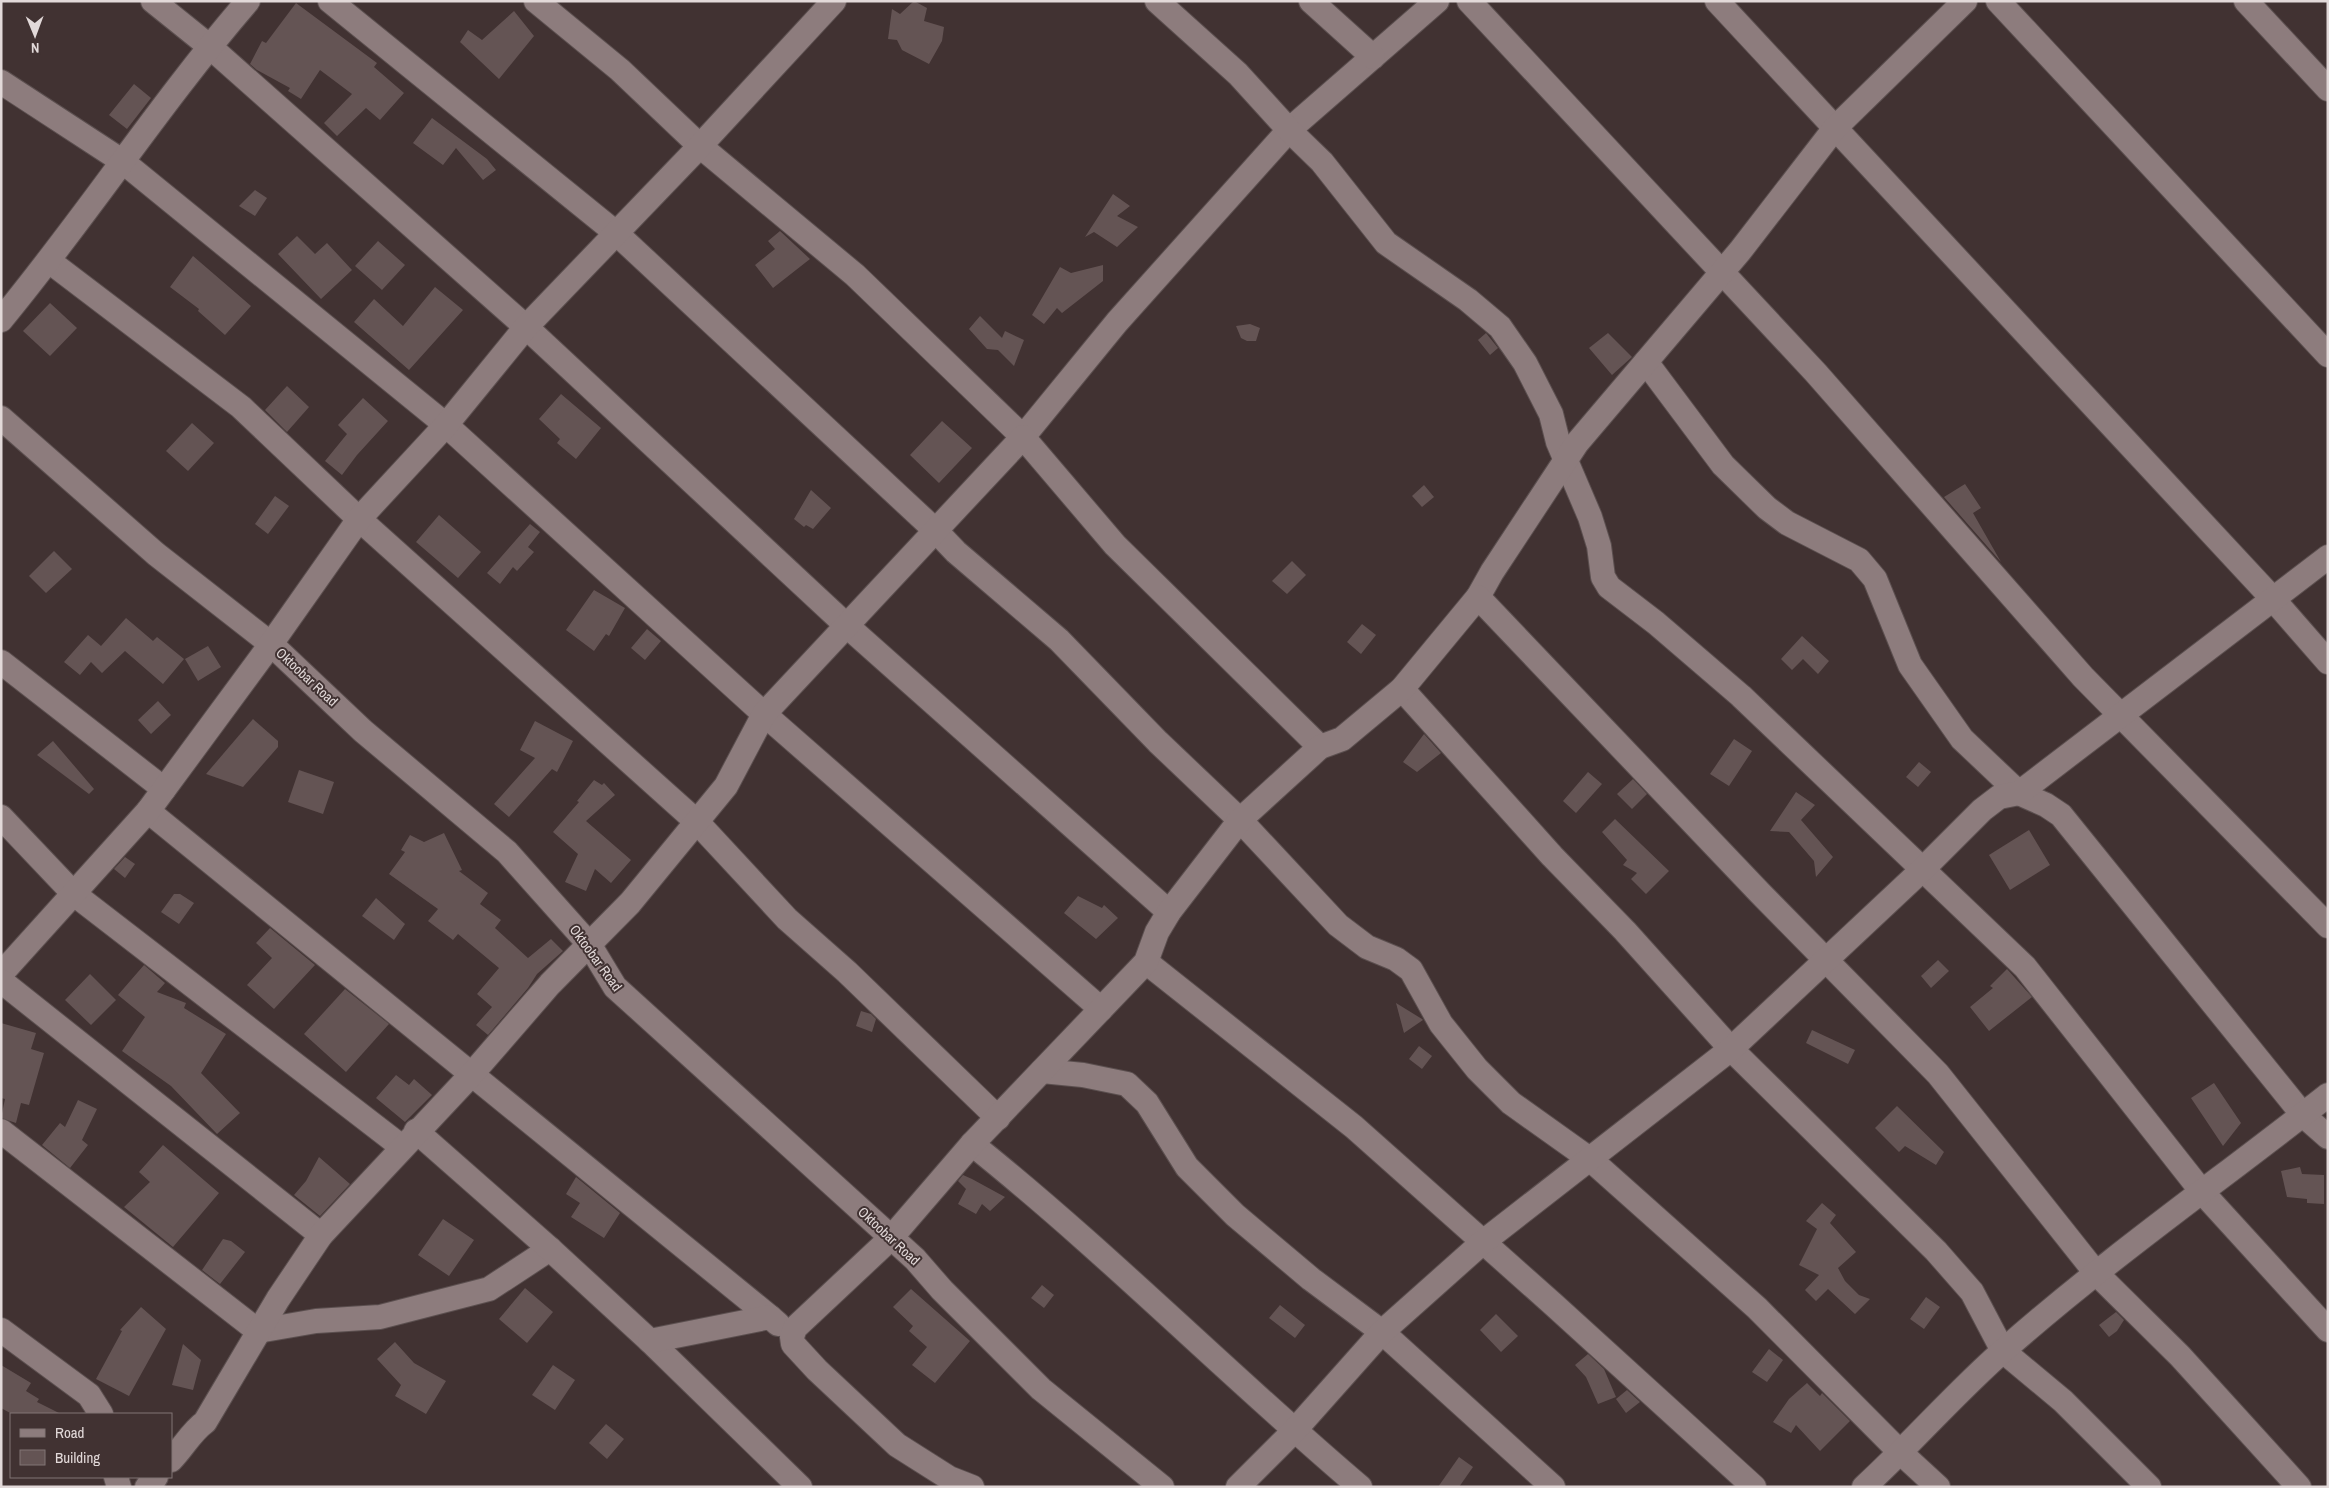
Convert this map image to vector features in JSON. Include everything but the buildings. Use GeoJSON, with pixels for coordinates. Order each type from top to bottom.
{"type":"FeatureCollection","features":[{"type":"Feature","properties":{"kind":"street"},"geometry":{"type":"LineString","coordinates":[[153,1],[209,46],[526,327],[846,625],[1169,912]]}},
{"type":"Feature","properties":{"kind":"street"},"geometry":{"type":"LineString","coordinates":[[1,320],[49,262],[209,46],[248,1]]}},
{"type":"Feature","properties":{"kind":"street"},"geometry":{"type":"LineString","coordinates":[[330,1],[616,233],[936,531],[956,552],[1058,640],[1158,742],[1240,820],[1338,924],[1368,947],[1396,959],[1411,970],[1442,1024],[1477,1069],[1511,1102],[1591,1160],[1757,1308],[1901,1453],[1938,1487]]}},
{"type":"Feature","properties":{"kind":"street"},"geometry":{"type":"LineString","coordinates":[[536,1],[620,70],[700,146],[855,275],[1023,437],[1115,545],[1320,747]]}},
{"type":"Feature","properties":{"kind":"street"},"geometry":{"type":"LineString","coordinates":[[1,974],[148,811],[360,519],[446,425],[526,327],[700,146],[834,1]]}},
{"type":"Feature","properties":{"kind":"street"},"geometry":{"type":"LineString","coordinates":[[1157,1],[1238,74],[1289,130],[1322,162],[1386,243],[1468,300],[1500,327],[1525,362],[1551,414],[1558,442],[1590,517],[1599,546],[1603,577],[1609,588],[1656,623],[1741,696],[2025,968],[2203,1192],[2328,1330]]}},
{"type":"Feature","properties":{"kind":"street"},"geometry":{"type":"LineString","coordinates":[[1311,1],[1373,57]]}},
{"type":"Feature","properties":{"kind":"street"},"geometry":{"type":"LineString","coordinates":[[172,1459],[187,1444],[195,1429],[205,1422],[258,1331],[321,1235],[470,1075],[550,984],[630,903],[726,786],[764,714],[1023,437],[1117,322],[1289,130],[1437,1]]}},
{"type":"Feature","properties":{"kind":"street"},"geometry":{"type":"LineString","coordinates":[[1469,1],[1816,373],[2082,677],[2328,926]]}},
{"type":"Feature","properties":{"kind":"street"},"geometry":{"type":"LineString","coordinates":[[1717,1],[2273,599],[2328,662]]}},
{"type":"Feature","properties":{"kind":"street"},"geometry":{"type":"LineString","coordinates":[[792,1337],[795,1328],[802,1320],[891,1238],[972,1144],[1146,962],[1157,932],[1169,912],[1240,820],[1320,747],[1342,738],[1402,689],[1478,597],[1492,572],[1566,458],[1722,272],[1835,128],[1965,1]]}},
{"type":"Feature","properties":{"kind":"street"},"geometry":{"type":"LineString","coordinates":[[1998,1],[2328,355]]}},
{"type":"Feature","properties":{"kind":"street"},"geometry":{"type":"LineString","coordinates":[[2246,1],[2328,89]]}},
{"type":"Feature","properties":{"kind":"street"},"geometry":{"type":"LineString","coordinates":[[1,82],[122,161],[446,425],[764,714],[1101,1009]]}},
{"type":"Feature","properties":{"kind":"street"},"geometry":{"type":"LineString","coordinates":[[49,262],[241,407],[360,519],[697,822],[787,919],[847,972],[998,1118]]}},
{"type":"Feature","properties":{"kind":"street"},"geometry":{"type":"LineString","coordinates":[[1646,362],[1723,465],[1767,508],[1788,522],[1859,560],[1876,579],[1910,665],[1962,739],[2019,793],[2046,805],[2061,815],[2303,1115],[2328,1137]]}},
{"type":"Feature","properties":{"kind":"street","name":"Oktoobar Road"},"geometry":{"type":"LineString","coordinates":[[1,418],[156,554],[271,644],[363,730],[507,852],[589,944],[615,987],[915,1259],[942,1290],[1041,1389],[1162,1487]]}},
{"type":"Feature","properties":{"kind":"street"},"geometry":{"type":"LineString","coordinates":[[1238,1487],[1294,1431],[1382,1332],[1483,1242],[1591,1160],[1731,1049],[1922,870],[1982,810],[1999,797],[2019,793],[2328,557]]}},
{"type":"Feature","properties":{"kind":"street"},"geometry":{"type":"LineString","coordinates":[[1478,597],[1760,893],[1938,1074],[2096,1273],[2180,1356],[2298,1487]]}},
{"type":"Feature","properties":{"kind":"street"},"geometry":{"type":"LineString","coordinates":[[1,662],[164,789]]}},
{"type":"Feature","properties":{"kind":"street"},"geometry":{"type":"LineString","coordinates":[[1402,689],[1552,856],[1625,931],[1731,1049],[1936,1251],[1972,1292],[2003,1351],[2063,1401],[2149,1487]]}},
{"type":"Feature","properties":{"kind":"street"},"geometry":{"type":"LineString","coordinates":[[148,811],[470,1075],[770,1316],[792,1337],[794,1344],[818,1370],[897,1445],[949,1478],[972,1487]]}},
{"type":"Feature","properties":{"kind":"street"},"geometry":{"type":"LineString","coordinates":[[1,817],[74,894],[409,1139],[550,1249],[650,1341],[800,1487]]}},
{"type":"Feature","properties":{"kind":"street"},"geometry":{"type":"LineString","coordinates":[[1146,962],[1354,1127],[1554,1304],[1754,1487]]}},
{"type":"Feature","properties":{"kind":"street"},"geometry":{"type":"LineString","coordinates":[[1,981],[321,1235]]}},
{"type":"Feature","properties":{"kind":"street"},"geometry":{"type":"LineString","coordinates":[[1042,1071],[1084,1075],[1127,1084],[1147,1103],[1187,1167],[1235,1215],[1311,1278],[1382,1332],[1553,1487]]}},
{"type":"Feature","properties":{"kind":"street"},"geometry":{"type":"LineString","coordinates":[[1864,1487],[1901,1453],[2003,1351],[2096,1273],[2328,1095]]}},
{"type":"Feature","properties":{"kind":"street"},"geometry":{"type":"LineString","coordinates":[[1,1131],[258,1331],[316,1321],[380,1317],[489,1290],[550,1249]]}},
{"type":"Feature","properties":{"kind":"street"},"geometry":{"type":"LineString","coordinates":[[972,1144],[1129,1280],[1294,1431],[1360,1487]]}},
{"type":"Feature","properties":{"kind":"street"},"geometry":{"type":"LineString","coordinates":[[650,1341],[770,1316]]}},
{"type":"Feature","properties":{"kind":"street"},"geometry":{"type":"LineString","coordinates":[[1,1330],[89,1395],[100,1413]]}}]}
